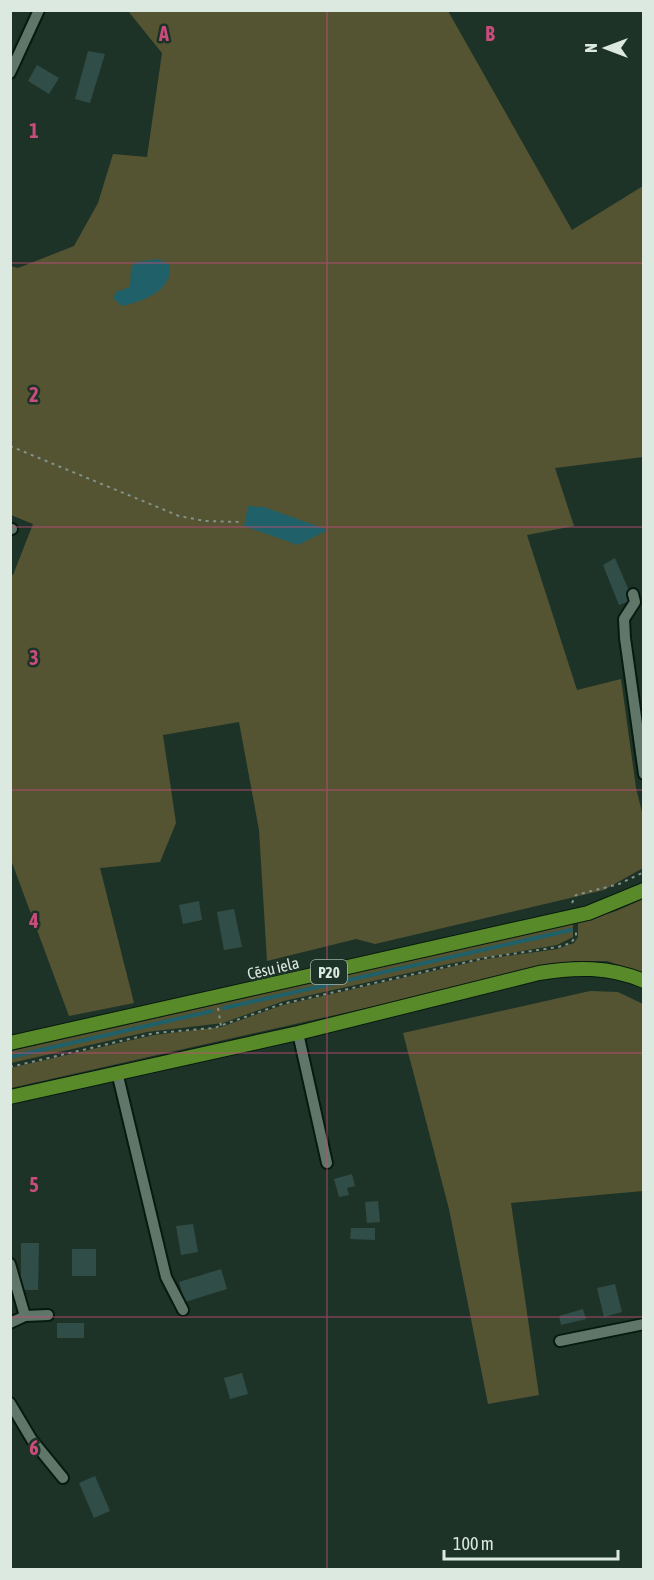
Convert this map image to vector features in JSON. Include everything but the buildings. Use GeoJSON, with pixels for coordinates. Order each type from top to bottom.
{"type":"FeatureCollection","features":[{"type":"Feature","properties":{"kind":"main road","name":"Cēsu iela"},"geometry":{"type":"LineString","coordinates":[[10,1042],[216,998],[588,913],[644,890]]}},
{"type":"Feature","properties":{"kind":"main road"},"geometry":{"type":"LineString","coordinates":[[10,1098],[117,1072],[298,1033],[539,973],[568,968],[597,968],[628,974],[644,981]]}},
{"type":"Feature","properties":{"kind":"street"},"geometry":{"type":"LineString","coordinates":[[10,73],[39,10]]}},
{"type":"Feature","properties":{"kind":"street"},"geometry":{"type":"LineString","coordinates":[[633,594],[635,602],[624,619],[624,638],[644,774]]}},
{"type":"Feature","properties":{"kind":"street"},"geometry":{"type":"LineString","coordinates":[[298,1033],[327,1162]]}},
{"type":"Feature","properties":{"kind":"street"},"geometry":{"type":"LineString","coordinates":[[117,1072],[166,1277],[183,1310]]}},
{"type":"Feature","properties":{"kind":"street"},"geometry":{"type":"LineString","coordinates":[[10,1264],[25,1316]]}},
{"type":"Feature","properties":{"kind":"street"},"geometry":{"type":"LineString","coordinates":[[10,1323],[25,1316],[48,1315]]}},
{"type":"Feature","properties":{"kind":"street"},"geometry":{"type":"LineString","coordinates":[[560,1341],[644,1324]]}},
{"type":"Feature","properties":{"kind":"street"},"geometry":{"type":"LineString","coordinates":[[10,1402],[32,1440],[63,1479]]}},
{"type":"Feature","properties":{"kind":"path"},"geometry":{"type":"LineString","coordinates":[[10,446],[179,516],[205,521],[241,522]]}},
{"type":"Feature","properties":{"kind":"path"},"geometry":{"type":"LineString","coordinates":[[571,909],[576,895],[619,884],[644,872]]}},
{"type":"Feature","properties":{"kind":"path"},"geometry":{"type":"LineString","coordinates":[[10,1067],[155,1033],[221,1026],[282,1004],[485,958],[558,947],[571,943],[576,936],[576,923]]}},
{"type":"Feature","properties":{"kind":"path"},"geometry":{"type":"LineString","coordinates":[[216,998],[221,1026]]}},
{"type":"Feature","properties":{"kind":"shaded area"},"geometry":{"type":"Polygon","coordinates":[[[128,11],[448,11],[572,230],[643,186],[643,457],[555,468],[574,526],[527,535],[577,690],[621,679],[636,788],[643,816],[643,868],[604,890],[375,944],[356,939],[267,961],[259,830],[239,722],[163,735],[176,823],[160,862],[100,868],[134,1003],[69,1016],[11,860],[11,575],[13,575],[33,524],[11,515],[11,266],[18,268],[74,246],[98,203],[113,154],[147,157],[162,53],[128,11]]]}},
{"type":"Feature","properties":{"kind":"shaded area"},"geometry":{"type":"Polygon","coordinates":[[[643,899],[643,973],[607,961],[575,961],[11,1088],[10,1068],[154,1035],[221,1027],[283,1005],[486,959],[557,949],[574,943],[578,937],[578,923],[616,911],[643,899]]]}},
{"type":"Feature","properties":{"kind":"shaded area"},"geometry":{"type":"Polygon","coordinates":[[[573,924],[573,937],[557,945],[453,963],[284,1001],[223,1023],[147,1032],[11,1063],[11,1051],[573,924]]]}},
{"type":"Feature","properties":{"kind":"shaded area"},"geometry":{"type":"Polygon","coordinates":[[[590,991],[618,992],[643,1004],[643,1191],[511,1203],[539,1395],[488,1404],[449,1209],[403,1033],[590,991]]]}},
{"type":"Feature","properties":{"kind":"water"},"geometry":{"type":"Polygon","coordinates":[[[158,259],[169,264],[170,273],[162,288],[147,298],[122,306],[113,298],[116,292],[130,287],[131,268],[135,262],[158,259]]]}},
{"type":"Feature","properties":{"kind":"water"},"geometry":{"type":"Polygon","coordinates":[[[248,506],[264,507],[328,530],[298,545],[244,526],[248,506]]]}},
{"type":"Feature","properties":{"kind":"waterway"},"geometry":{"type":"LineString","coordinates":[[224,1008],[571,930]]}},
{"type":"Feature","properties":{"kind":"waterway"},"geometry":{"type":"LineString","coordinates":[[10,1057],[212,1011]]}}]}
